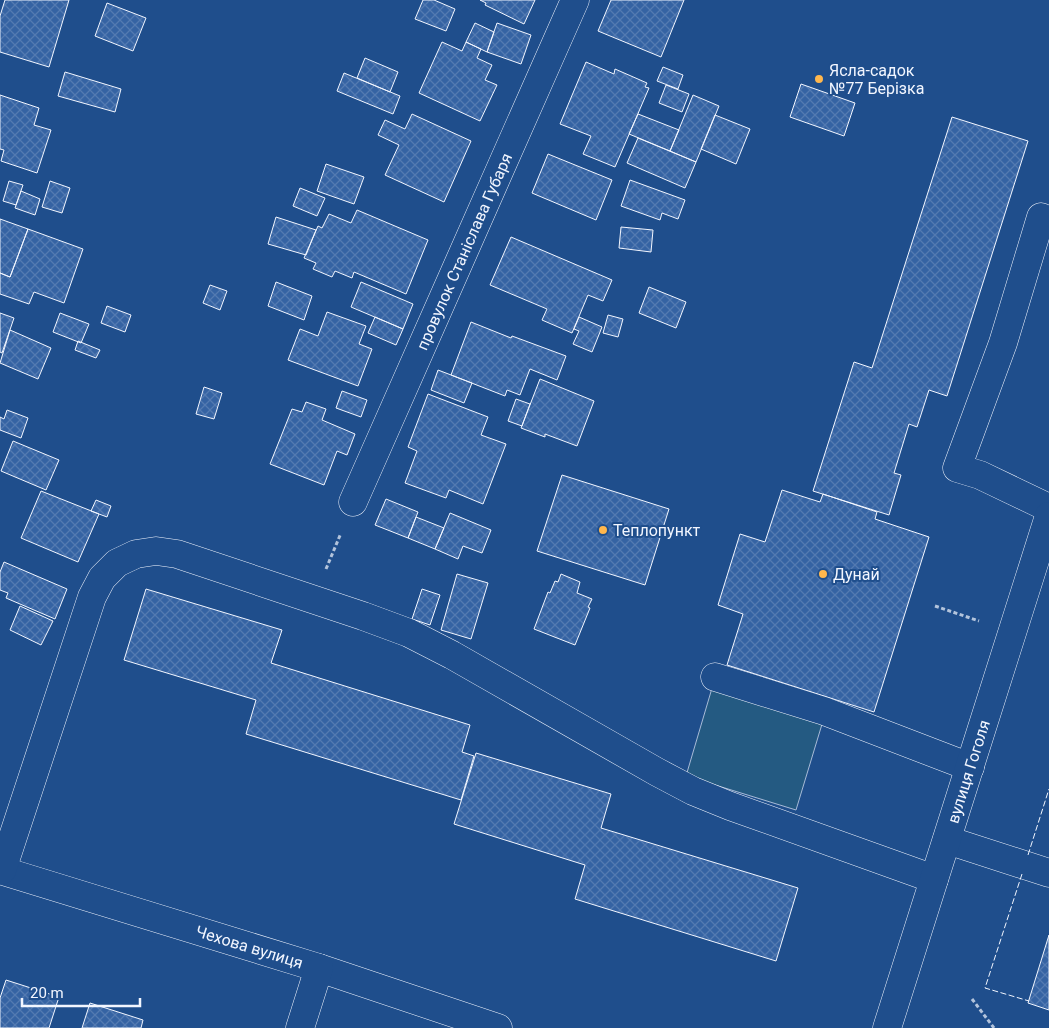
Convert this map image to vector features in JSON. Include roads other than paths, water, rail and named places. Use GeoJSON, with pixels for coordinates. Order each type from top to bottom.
{"type":"FeatureCollection","features":[{"type":"Feature","properties":{"kind":"street","name":"провулок Станіслава Губаря"},"geometry":{"type":"LineString","coordinates":[[353,502],[575,0]]}},
{"type":"Feature","properties":{"kind":"street"},"geometry":{"type":"LineString","coordinates":[[1049,221],[1041,217],[1003,343],[957,468],[980,475],[1049,508]]}},
{"type":"Feature","properties":{"kind":"street","name":"вулиця Гоголя"},"geometry":{"type":"LineString","coordinates":[[888,1028],[1049,516]]}},
{"type":"Feature","properties":{"kind":"street"},"geometry":{"type":"LineString","coordinates":[[1,870],[92,597],[102,578],[117,563],[136,554],[156,551],[177,554],[409,633],[452,655],[693,791],[934,879]]}},
{"type":"Feature","properties":{"kind":"street"},"geometry":{"type":"LineString","coordinates":[[715,677],[824,711],[970,767]]}},
{"type":"Feature","properties":{"kind":"street"},"geometry":{"type":"LineString","coordinates":[[947,840],[1049,873]]}},
{"type":"Feature","properties":{"kind":"street","name":"Чехова вулиця"},"geometry":{"type":"LineString","coordinates":[[1,870],[319,968],[498,1028]]}},
{"type":"Feature","properties":{"kind":"street"},"geometry":{"type":"LineString","coordinates":[[300,1028],[319,968]]}},
{"type":"Feature","properties":{"kind":"place","name":"Ясла-садок №77 Берізка"},"geometry":{"type":"Point","coordinates":[819,79]}},
{"type":"Feature","properties":{"kind":"place","name":"Теплопункт"},"geometry":{"type":"Point","coordinates":[603,530]}},
{"type":"Feature","properties":{"kind":"place","name":"Дунай"},"geometry":{"type":"Point","coordinates":[823,574]}}]}
